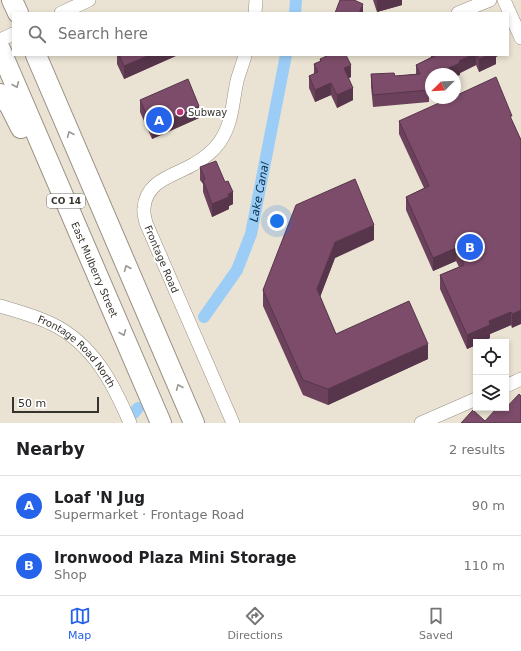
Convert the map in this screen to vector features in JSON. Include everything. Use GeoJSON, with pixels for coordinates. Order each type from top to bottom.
{"type":"FeatureCollection","features":[{"type":"Feature","properties":{"kind":"highway"},"geometry":{"type":"LineString","coordinates":[[12,0],[18,12]]}},
{"type":"Feature","properties":{"kind":"highway","name":"East Mulberry Street"},"geometry":{"type":"LineString","coordinates":[[0,49],[161,423]]}},
{"type":"Feature","properties":{"kind":"highway","name":"CO 14"},"geometry":{"type":"LineString","coordinates":[[36,56],[194,423]]}},
{"type":"Feature","properties":{"kind":"highway"},"geometry":{"type":"LineString","coordinates":[[0,94],[10,106],[16,118],[58,211],[88,253]]}},
{"type":"Feature","properties":{"kind":"street"},"geometry":{"type":"LineString","coordinates":[[63,12],[89,0]]}},
{"type":"Feature","properties":{"kind":"street"},"geometry":{"type":"LineString","coordinates":[[255,12],[256,0]]}},
{"type":"Feature","properties":{"kind":"street"},"geometry":{"type":"LineString","coordinates":[[460,12],[490,0]]}},
{"type":"Feature","properties":{"kind":"street"},"geometry":{"type":"LineString","coordinates":[[504,0],[521,38]]}},
{"type":"Feature","properties":{"kind":"street"},"geometry":{"type":"LineString","coordinates":[[0,40],[12,34]]}},
{"type":"Feature","properties":{"kind":"street","name":"Frontage Road"},"geometry":{"type":"LineString","coordinates":[[233,423],[146,223],[143,209],[150,191],[156,184],[194,164],[214,149],[220,142],[231,121],[238,81],[245,56]]}},
{"type":"Feature","properties":{"kind":"street","name":"Frontage Road North"},"geometry":{"type":"LineString","coordinates":[[0,306],[53,324],[78,342],[95,358],[108,377],[130,423]]}},
{"type":"Feature","properties":{"kind":"street"},"geometry":{"type":"LineString","coordinates":[[509,385],[521,379]]}},
{"type":"Feature","properties":{"kind":"street"},"geometry":{"type":"LineString","coordinates":[[421,423],[473,400]]}},
{"type":"Feature","properties":{"kind":"building"},"geometry":{"type":"Polygon","coordinates":[[[340,0],[354,0],[363,4],[359,12],[335,12],[340,0]]]}},
{"type":"Feature","properties":{"kind":"building"},"geometry":{"type":"Polygon","coordinates":[[[119,56],[148,56],[124,66],[119,56]]]}},
{"type":"Feature","properties":{"kind":"building"},"geometry":{"type":"Polygon","coordinates":[[[327,56],[346,56],[351,65],[344,68],[353,88],[337,95],[331,83],[315,90],[309,76],[318,72],[314,64],[321,61],[320,59],[327,56]]]}},
{"type":"Feature","properties":{"kind":"building"},"geometry":{"type":"Polygon","coordinates":[[[435,56],[470,56],[449,68],[425,68],[425,90],[373,95],[371,74],[394,73],[395,76],[420,74],[416,65],[435,56]]]}},
{"type":"Feature","properties":{"kind":"building"},"geometry":{"type":"Polygon","coordinates":[[[478,56],[486,56],[479,59],[478,56]]]}},
{"type":"Feature","properties":{"kind":"building"},"geometry":{"type":"Polygon","coordinates":[[[496,77],[512,116],[510,116],[521,140],[521,310],[512,314],[511,312],[489,321],[490,325],[467,335],[440,275],[464,265],[456,248],[433,258],[406,197],[429,186],[399,121],[437,104],[461,104],[461,93],[496,77]]]}},
{"type":"Feature","properties":{"kind":"building"},"geometry":{"type":"Polygon","coordinates":[[[188,79],[199,106],[152,127],[140,100],[188,79]]]}},
{"type":"Feature","properties":{"kind":"building"},"geometry":{"type":"Polygon","coordinates":[[[216,161],[225,182],[228,181],[233,192],[228,194],[229,197],[212,204],[200,167],[216,161]]]}},
{"type":"Feature","properties":{"kind":"building"},"geometry":{"type":"Polygon","coordinates":[[[355,179],[374,225],[335,242],[317,289],[336,334],[409,301],[428,344],[328,389],[303,380],[263,290],[296,205],[355,179]]]}},
{"type":"Feature","properties":{"kind":"building"},"geometry":{"type":"Polygon","coordinates":[[[519,394],[521,396],[521,423],[461,423],[473,410],[485,421],[494,411],[509,411],[509,405],[519,394]]]}},
{"type":"Feature","properties":{"kind":"waterway","name":"Lake Canal"},"geometry":{"type":"LineString","coordinates":[[295,12],[296,0]]}},
{"type":"Feature","properties":{"kind":"waterway","name":"Lake Canal"},"geometry":{"type":"LineString","coordinates":[[204,317],[237,270],[251,234],[286,56]]}},
{"type":"Feature","properties":{"kind":"waterway","name":"Lake Canal"},"geometry":{"type":"LineString","coordinates":[[133,414],[138,408]]}},
{"type":"Feature","properties":{"kind":"place","name":"Subway"},"geometry":{"type":"Point","coordinates":[180,112]}},
{"type":"Feature","properties":{"kind":"place","name":"Loaf 'N Jug"},"geometry":{"type":"Point","coordinates":[159,120]}},
{"type":"Feature","properties":{"kind":"place","name":"Ironwood Plaza Mini Storage"},"geometry":{"type":"Point","coordinates":[470,247]}}]}
